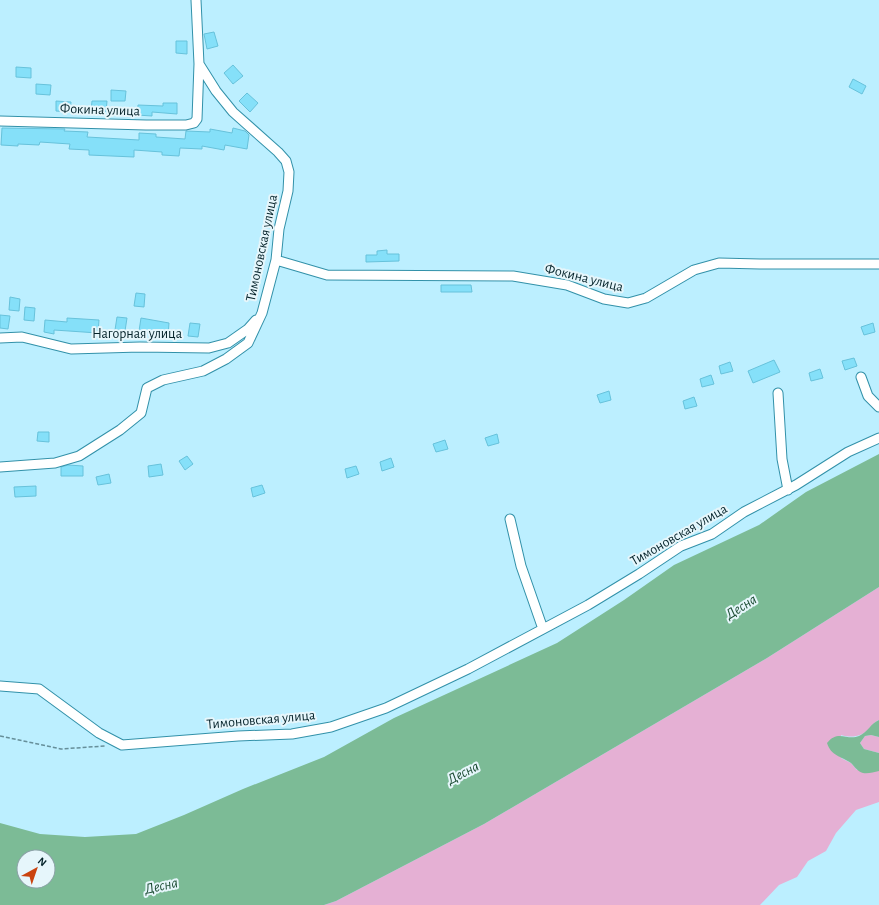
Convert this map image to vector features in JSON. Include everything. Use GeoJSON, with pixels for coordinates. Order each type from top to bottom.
{"type":"FeatureCollection","features":[{"type":"Feature","properties":{"kind":"street"},"geometry":{"type":"LineString","coordinates":[[196,0],[200,64]]}},
{"type":"Feature","properties":{"kind":"street","name":"Фокина улица"},"geometry":{"type":"LineString","coordinates":[[0,121],[138,125],[179,125],[194,123],[197,119],[200,64]]}},
{"type":"Feature","properties":{"kind":"street","name":"Тимоновская улица"},"geometry":{"type":"LineString","coordinates":[[0,467],[55,463],[78,456],[120,430],[141,413],[147,388],[163,380],[203,371],[226,359],[248,344],[262,313],[276,260],[279,229],[288,191],[289,172],[286,161],[278,152],[233,112],[216,91],[200,64]]}},
{"type":"Feature","properties":{"kind":"street","name":"Фокина улица"},"geometry":{"type":"LineString","coordinates":[[276,260],[327,275],[513,276],[567,285],[604,299],[628,303],[646,298],[694,270],[719,263],[879,264]]}},
{"type":"Feature","properties":{"kind":"street","name":"Нагорная улица"},"geometry":{"type":"LineString","coordinates":[[0,338],[22,337],[71,349],[140,347],[209,348],[228,343],[248,328],[262,313]]}},
{"type":"Feature","properties":{"kind":"street"},"geometry":{"type":"LineString","coordinates":[[861,377],[868,396],[879,407]]}},
{"type":"Feature","properties":{"kind":"street"},"geometry":{"type":"LineString","coordinates":[[778,393],[782,459],[788,490]]}},
{"type":"Feature","properties":{"kind":"street","name":"Тимоновская улица"},"geometry":{"type":"LineString","coordinates":[[0,686],[39,689],[99,733],[122,745],[238,736],[292,734],[330,727],[386,708],[468,669],[588,605],[681,546],[712,534],[744,512],[788,490],[848,452],[879,438]]}},
{"type":"Feature","properties":{"kind":"street"},"geometry":{"type":"LineString","coordinates":[[510,519],[521,566],[543,629]]}},
{"type":"Feature","properties":{"kind":"path"},"geometry":{"type":"LineString","coordinates":[[0,736],[61,749],[107,746]]}},
{"type":"Feature","properties":{"kind":"shaded area"},"geometry":{"type":"Polygon","coordinates":[[[879,587],[879,720],[866,732],[860,735],[853,737],[841,735],[841,758],[851,763],[857,770],[879,771],[879,802],[856,810],[836,833],[826,851],[808,861],[797,877],[779,885],[760,905],[324,905],[336,901],[484,824],[767,658],[879,587]]]}},
{"type":"Feature","properties":{"kind":"shaded area"},"geometry":{"type":"Polygon","coordinates":[[[871,735],[879,737],[879,753],[864,749],[860,743],[865,736],[871,735]]]}},
{"type":"Feature","properties":{"kind":"water","name":"Десна"},"geometry":{"type":"Polygon","coordinates":[[[879,454],[879,587],[767,658],[484,824],[336,901],[324,905],[0,905],[0,823],[40,834],[85,837],[136,834],[324,757],[394,718],[557,643],[624,600],[674,565],[759,525],[806,492],[879,454]]]}},
{"type":"Feature","properties":{"kind":"water"},"geometry":{"type":"Polygon","coordinates":[[[879,720],[879,737],[871,735],[865,736],[860,743],[864,749],[879,753],[879,771],[863,773],[856,769],[851,763],[831,751],[827,743],[831,739],[839,736],[859,736],[879,720]]]}},
{"type":"Feature","properties":{"kind":"building"},"geometry":{"type":"Polygon","coordinates":[[[214,32],[218,46],[207,49],[204,34],[214,32]]]}},
{"type":"Feature","properties":{"kind":"building"},"geometry":{"type":"Polygon","coordinates":[[[176,41],[187,41],[187,54],[176,53],[176,41]]]}},
{"type":"Feature","properties":{"kind":"building"},"geometry":{"type":"Polygon","coordinates":[[[233,65],[243,76],[233,84],[224,73],[233,65]]]}},
{"type":"Feature","properties":{"kind":"building"},"geometry":{"type":"Polygon","coordinates":[[[16,67],[31,68],[31,78],[16,77],[16,67]]]}},
{"type":"Feature","properties":{"kind":"building"},"geometry":{"type":"Polygon","coordinates":[[[853,79],[866,86],[862,94],[849,87],[853,79]]]}},
{"type":"Feature","properties":{"kind":"building"},"geometry":{"type":"Polygon","coordinates":[[[36,84],[51,85],[50,95],[36,94],[36,84]]]}},
{"type":"Feature","properties":{"kind":"building"},"geometry":{"type":"Polygon","coordinates":[[[111,90],[126,91],[125,101],[111,101],[111,90]]]}},
{"type":"Feature","properties":{"kind":"building"},"geometry":{"type":"Polygon","coordinates":[[[247,93],[258,103],[250,112],[239,101],[247,93]]]}},
{"type":"Feature","properties":{"kind":"building"},"geometry":{"type":"Polygon","coordinates":[[[56,101],[71,102],[70,112],[56,111],[56,101]]]}},
{"type":"Feature","properties":{"kind":"building"},"geometry":{"type":"Polygon","coordinates":[[[92,101],[107,101],[106,112],[91,111],[92,101]]]}},
{"type":"Feature","properties":{"kind":"building"},"geometry":{"type":"Polygon","coordinates":[[[163,103],[177,103],[177,114],[152,112],[152,116],[137,115],[138,105],[163,106],[163,103]]]}},
{"type":"Feature","properties":{"kind":"building"},"geometry":{"type":"Polygon","coordinates":[[[2,128],[65,129],[64,131],[88,132],[87,137],[139,140],[139,133],[156,134],[156,137],[185,139],[186,131],[210,132],[210,129],[232,133],[233,128],[245,131],[249,135],[247,149],[225,145],[224,150],[202,146],[202,149],[180,148],[179,156],[162,155],[162,152],[134,150],[134,157],[89,155],[89,150],[69,149],[70,144],[40,142],[39,145],[1,145],[2,128]]]}},
{"type":"Feature","properties":{"kind":"building"},"geometry":{"type":"Polygon","coordinates":[[[387,250],[387,254],[399,254],[399,261],[366,262],[366,255],[377,255],[377,251],[387,250]]]}},
{"type":"Feature","properties":{"kind":"building"},"geometry":{"type":"Polygon","coordinates":[[[441,285],[471,285],[472,292],[441,292],[441,285]]]}},
{"type":"Feature","properties":{"kind":"building"},"geometry":{"type":"Polygon","coordinates":[[[136,293],[145,294],[144,307],[134,306],[136,293]]]}},
{"type":"Feature","properties":{"kind":"building"},"geometry":{"type":"Polygon","coordinates":[[[10,297],[20,299],[19,311],[9,310],[10,297]]]}},
{"type":"Feature","properties":{"kind":"building"},"geometry":{"type":"Polygon","coordinates":[[[25,307],[35,308],[34,321],[24,320],[25,307]]]}},
{"type":"Feature","properties":{"kind":"building"},"geometry":{"type":"Polygon","coordinates":[[[0,315],[10,316],[8,329],[0,328],[0,315]]]}},
{"type":"Feature","properties":{"kind":"building"},"geometry":{"type":"Polygon","coordinates":[[[117,317],[127,318],[125,331],[115,330],[117,317]]]}},
{"type":"Feature","properties":{"kind":"building"},"geometry":{"type":"Polygon","coordinates":[[[67,318],[99,320],[98,333],[54,330],[54,334],[44,332],[45,320],[67,322],[67,318]]]}},
{"type":"Feature","properties":{"kind":"building"},"geometry":{"type":"Polygon","coordinates":[[[141,318],[169,323],[168,336],[139,331],[141,318]]]}},
{"type":"Feature","properties":{"kind":"building"},"geometry":{"type":"Polygon","coordinates":[[[190,323],[200,324],[198,337],[188,336],[190,323]]]}},
{"type":"Feature","properties":{"kind":"building"},"geometry":{"type":"Polygon","coordinates":[[[873,323],[875,332],[864,335],[861,327],[873,323]]]}},
{"type":"Feature","properties":{"kind":"building"},"geometry":{"type":"Polygon","coordinates":[[[854,358],[857,366],[845,370],[842,361],[854,358]]]}},
{"type":"Feature","properties":{"kind":"building"},"geometry":{"type":"Polygon","coordinates":[[[774,360],[780,372],[753,383],[748,371],[774,360]]]}},
{"type":"Feature","properties":{"kind":"building"},"geometry":{"type":"Polygon","coordinates":[[[730,362],[733,371],[721,374],[719,366],[730,362]]]}},
{"type":"Feature","properties":{"kind":"building"},"geometry":{"type":"Polygon","coordinates":[[[820,369],[823,378],[811,381],[809,373],[820,369]]]}},
{"type":"Feature","properties":{"kind":"building"},"geometry":{"type":"Polygon","coordinates":[[[711,375],[714,384],[702,387],[700,379],[711,375]]]}},
{"type":"Feature","properties":{"kind":"building"},"geometry":{"type":"Polygon","coordinates":[[[609,391],[611,400],[600,403],[597,395],[609,391]]]}},
{"type":"Feature","properties":{"kind":"building"},"geometry":{"type":"Polygon","coordinates":[[[694,397],[697,406],[685,409],[683,401],[694,397]]]}},
{"type":"Feature","properties":{"kind":"building"},"geometry":{"type":"Polygon","coordinates":[[[38,432],[49,432],[49,442],[37,441],[38,432]]]}},
{"type":"Feature","properties":{"kind":"building"},"geometry":{"type":"Polygon","coordinates":[[[497,434],[499,443],[488,446],[485,438],[497,434]]]}},
{"type":"Feature","properties":{"kind":"building"},"geometry":{"type":"Polygon","coordinates":[[[445,440],[448,449],[436,452],[433,444],[445,440]]]}},
{"type":"Feature","properties":{"kind":"building"},"geometry":{"type":"Polygon","coordinates":[[[187,456],[193,464],[185,470],[179,461],[187,456]]]}},
{"type":"Feature","properties":{"kind":"building"},"geometry":{"type":"Polygon","coordinates":[[[391,458],[394,467],[382,471],[380,462],[391,458]]]}},
{"type":"Feature","properties":{"kind":"building"},"geometry":{"type":"Polygon","coordinates":[[[161,464],[163,475],[149,477],[148,466],[161,464]]]}},
{"type":"Feature","properties":{"kind":"building"},"geometry":{"type":"Polygon","coordinates":[[[68,465],[83,466],[83,476],[61,476],[61,467],[68,465]]]}},
{"type":"Feature","properties":{"kind":"building"},"geometry":{"type":"Polygon","coordinates":[[[356,466],[359,474],[347,478],[345,469],[356,466]]]}},
{"type":"Feature","properties":{"kind":"building"},"geometry":{"type":"Polygon","coordinates":[[[109,474],[111,483],[98,485],[96,477],[109,474]]]}},
{"type":"Feature","properties":{"kind":"building"},"geometry":{"type":"Polygon","coordinates":[[[262,485],[265,493],[253,497],[251,488],[262,485]]]}},
{"type":"Feature","properties":{"kind":"building"},"geometry":{"type":"Polygon","coordinates":[[[36,486],[36,496],[15,497],[14,487],[36,486]]]}}]}
